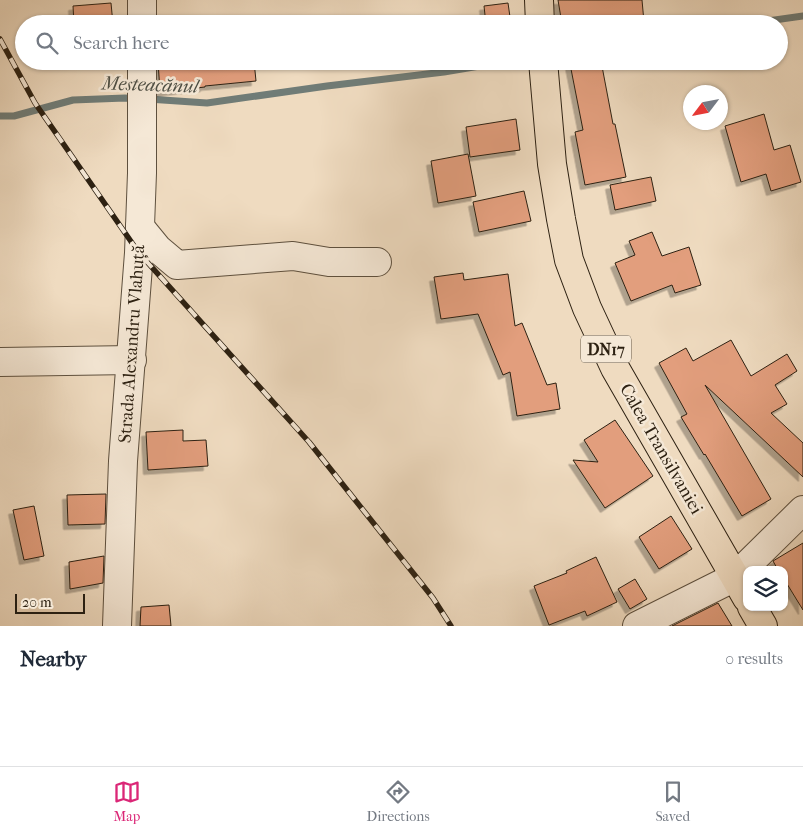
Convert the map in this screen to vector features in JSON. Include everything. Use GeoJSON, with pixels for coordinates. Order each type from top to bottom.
{"type":"FeatureCollection","features":[{"type":"Feature","properties":{"kind":"highway"},"geometry":{"type":"LineString","coordinates":[[539,0],[540,15]]}},
{"type":"Feature","properties":{"kind":"highway","name":"Calea Transilvaniei"},"geometry":{"type":"LineString","coordinates":[[543,70],[552,164],[561,219],[569,260],[587,308],[615,368],[741,588]]}},
{"type":"Feature","properties":{"kind":"highway"},"geometry":{"type":"LineString","coordinates":[[754,611],[763,626]]}},
{"type":"Feature","properties":{"kind":"street"},"geometry":{"type":"LineString","coordinates":[[142,0],[142,15]]}},
{"type":"Feature","properties":{"kind":"street","name":"Strada Alexandru Vlahuță"},"geometry":{"type":"LineString","coordinates":[[117,626],[123,461],[132,360],[140,226],[142,174],[141,73]]}},
{"type":"Feature","properties":{"kind":"street"},"geometry":{"type":"LineString","coordinates":[[140,226],[158,249],[177,265],[293,256],[329,262],[378,262]]}},
{"type":"Feature","properties":{"kind":"street"},"geometry":{"type":"LineString","coordinates":[[0,362],[132,360]]}},
{"type":"Feature","properties":{"kind":"street"},"geometry":{"type":"LineString","coordinates":[[637,626],[741,588],[803,510]]}},
{"type":"Feature","properties":{"kind":"building"},"geometry":{"type":"Polygon","coordinates":[[[558,0],[642,0],[643,15],[560,15],[558,0]]]}},
{"type":"Feature","properties":{"kind":"building"},"geometry":{"type":"Polygon","coordinates":[[[111,3],[112,15],[74,15],[73,6],[111,3]]]}},
{"type":"Feature","properties":{"kind":"building"},"geometry":{"type":"Polygon","coordinates":[[[508,3],[510,15],[485,15],[484,6],[508,3]]]}},
{"type":"Feature","properties":{"kind":"building"},"geometry":{"type":"Polygon","coordinates":[[[159,70],[255,70],[256,81],[160,92],[159,70]]]}},
{"type":"Feature","properties":{"kind":"building"},"geometry":{"type":"Polygon","coordinates":[[[571,70],[603,70],[626,177],[585,185],[575,132],[583,130],[571,70]]]}},
{"type":"Feature","properties":{"kind":"building"},"geometry":{"type":"Polygon","coordinates":[[[764,114],[774,150],[790,145],[801,182],[771,191],[766,174],[741,182],[726,130],[728,130],[728,125],[764,114]]]}},
{"type":"Feature","properties":{"kind":"building"},"geometry":{"type":"Polygon","coordinates":[[[516,119],[520,150],[470,157],[466,127],[516,119]]]}},
{"type":"Feature","properties":{"kind":"building"},"geometry":{"type":"Polygon","coordinates":[[[468,154],[476,196],[438,203],[431,161],[468,154]]]}},
{"type":"Feature","properties":{"kind":"building"},"geometry":{"type":"Polygon","coordinates":[[[651,177],[656,201],[615,210],[610,185],[651,177]]]}},
{"type":"Feature","properties":{"kind":"building"},"geometry":{"type":"Polygon","coordinates":[[[524,191],[531,221],[479,232],[473,202],[524,191]]]}},
{"type":"Feature","properties":{"kind":"building"},"geometry":{"type":"Polygon","coordinates":[[[652,232],[662,256],[689,247],[701,285],[675,293],[672,285],[631,301],[615,263],[635,255],[629,241],[652,232]]]}},
{"type":"Feature","properties":{"kind":"building"},"geometry":{"type":"Polygon","coordinates":[[[463,273],[464,280],[508,274],[515,326],[522,323],[547,385],[556,383],[560,409],[517,416],[510,372],[503,375],[478,314],[441,319],[434,277],[463,273]]]}},
{"type":"Feature","properties":{"kind":"building"},"geometry":{"type":"Polygon","coordinates":[[[731,340],[751,376],[787,354],[797,371],[775,385],[787,404],[771,413],[803,443],[803,477],[705,385],[771,499],[742,516],[681,417],[687,414],[659,363],[686,348],[693,361],[731,340]]]}},
{"type":"Feature","properties":{"kind":"building"},"geometry":{"type":"Polygon","coordinates":[[[615,420],[653,476],[605,508],[573,460],[598,462],[584,440],[615,420]]]}},
{"type":"Feature","properties":{"kind":"building"},"geometry":{"type":"Polygon","coordinates":[[[183,430],[183,441],[206,440],[208,466],[148,470],[146,432],[183,430]]]}},
{"type":"Feature","properties":{"kind":"building"},"geometry":{"type":"Polygon","coordinates":[[[106,494],[105,524],[68,525],[67,495],[106,494]]]}},
{"type":"Feature","properties":{"kind":"building"},"geometry":{"type":"Polygon","coordinates":[[[34,506],[44,556],[24,560],[13,510],[34,506]]]}},
{"type":"Feature","properties":{"kind":"building"},"geometry":{"type":"Polygon","coordinates":[[[671,516],[692,549],[659,569],[639,537],[671,516]]]}},
{"type":"Feature","properties":{"kind":"building"},"geometry":{"type":"Polygon","coordinates":[[[803,543],[803,610],[788,586],[788,566],[776,566],[773,561],[803,543]]]}},
{"type":"Feature","properties":{"kind":"building"},"geometry":{"type":"Polygon","coordinates":[[[104,556],[103,583],[70,589],[69,562],[104,556]]]}},
{"type":"Feature","properties":{"kind":"building"},"geometry":{"type":"Polygon","coordinates":[[[596,557],[617,602],[587,616],[585,611],[549,625],[534,586],[567,573],[566,571],[596,557]]]}},
{"type":"Feature","properties":{"kind":"building"},"geometry":{"type":"Polygon","coordinates":[[[635,579],[647,599],[630,609],[618,589],[635,579]]]}},
{"type":"Feature","properties":{"kind":"building"},"geometry":{"type":"Polygon","coordinates":[[[718,603],[732,626],[672,626],[718,603]]]}},
{"type":"Feature","properties":{"kind":"building"},"geometry":{"type":"Polygon","coordinates":[[[169,605],[171,626],[140,626],[141,607],[169,605]]]}},
{"type":"Feature","properties":{"kind":"waterway","name":"Mesteacănul"},"geometry":{"type":"LineString","coordinates":[[788,18],[803,16]]}},
{"type":"Feature","properties":{"kind":"waterway","name":"Mesteacănul"},"geometry":{"type":"LineString","coordinates":[[148,99],[207,103],[456,70]]}},
{"type":"Feature","properties":{"kind":"waterway","name":"Mesteacănul"},"geometry":{"type":"LineString","coordinates":[[0,116],[14,116],[73,100],[137,99]]}},
{"type":"Feature","properties":{"kind":"railway"},"geometry":{"type":"LineString","coordinates":[[0,39],[15,66]]}},
{"type":"Feature","properties":{"kind":"railway"},"geometry":{"type":"LineString","coordinates":[[17,70],[35,103],[139,253],[309,442],[433,598],[451,626]]}}]}
